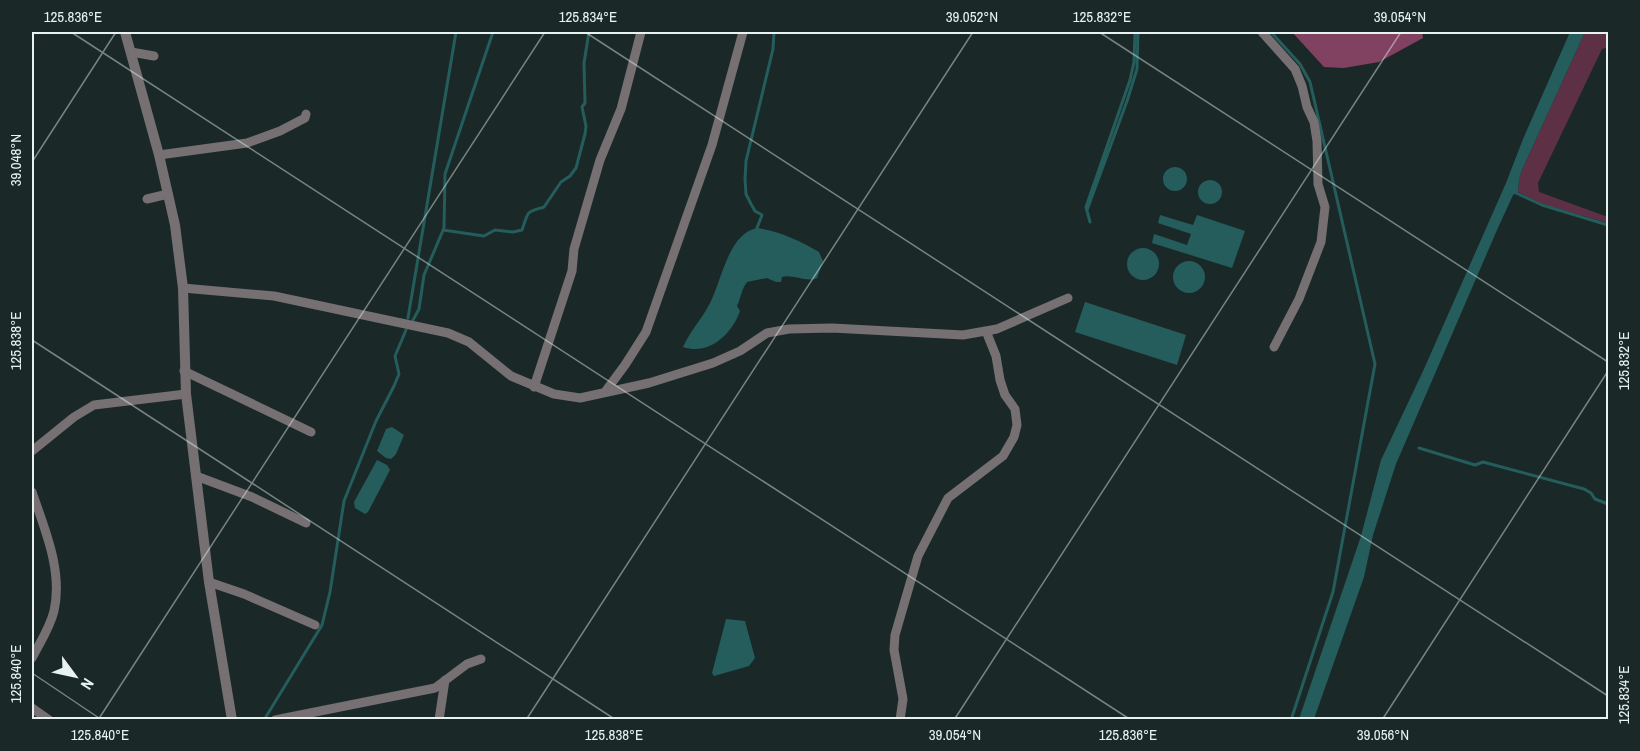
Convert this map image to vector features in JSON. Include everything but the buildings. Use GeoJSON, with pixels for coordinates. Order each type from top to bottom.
{"type":"FeatureCollection","features":[{"type":"Feature","properties":{"kind":"street"},"geometry":{"type":"LineString","coordinates":[[125,32],[159,155],[175,225],[183,288],[186,394],[209,582],[232,720]]}},
{"type":"Feature","properties":{"kind":"street"},"geometry":{"type":"LineString","coordinates":[[534,387],[572,271],[574,249],[600,160],[621,109],[641,32]]}},
{"type":"Feature","properties":{"kind":"street"},"geometry":{"type":"LineString","coordinates":[[605,392],[646,332],[712,145],[742,32]]}},
{"type":"Feature","properties":{"kind":"street"},"geometry":{"type":"LineString","coordinates":[[1262,32],[1295,69],[1302,86],[1307,107],[1314,122],[1318,184],[1325,207],[1321,242],[1299,299],[1274,347]]}},
{"type":"Feature","properties":{"kind":"street"},"geometry":{"type":"LineString","coordinates":[[131,52],[154,56]]}},
{"type":"Feature","properties":{"kind":"street"},"geometry":{"type":"LineString","coordinates":[[159,155],[256,141],[305,118],[306,114]]}},
{"type":"Feature","properties":{"kind":"street"},"geometry":{"type":"LineString","coordinates":[[147,199],[168,194]]}},
{"type":"Feature","properties":{"kind":"street"},"geometry":{"type":"LineString","coordinates":[[183,288],[274,296],[448,333],[469,342],[511,376],[534,387],[580,398],[649,382],[713,363],[740,351],[766,333],[789,329],[832,328],[963,335],[997,329],[1068,298]]}},
{"type":"Feature","properties":{"kind":"street"},"geometry":{"type":"LineString","coordinates":[[900,720],[903,699],[894,650],[895,635],[918,556],[948,498],[1003,456],[1014,437],[1017,425],[1015,409],[1005,395],[996,356],[986,331]]}},
{"type":"Feature","properties":{"kind":"street"},"geometry":{"type":"LineString","coordinates":[[184,371],[311,432]]}},
{"type":"Feature","properties":{"kind":"street"},"geometry":{"type":"LineString","coordinates":[[32,451],[74,417],[94,405],[186,394]]}},
{"type":"Feature","properties":{"kind":"street"},"geometry":{"type":"LineString","coordinates":[[196,476],[252,497],[306,523]]}},
{"type":"Feature","properties":{"kind":"street"},"geometry":{"type":"LineString","coordinates":[[32,492],[52,555],[57,582],[54,612],[32,658]]}},
{"type":"Feature","properties":{"kind":"street"},"geometry":{"type":"LineString","coordinates":[[209,582],[244,594],[315,625]]}},
{"type":"Feature","properties":{"kind":"street"},"geometry":{"type":"LineString","coordinates":[[275,720],[435,688],[467,664],[481,659]]}},
{"type":"Feature","properties":{"kind":"street"},"geometry":{"type":"LineString","coordinates":[[439,720],[445,680]]}},
{"type":"Feature","properties":{"kind":"street"},"geometry":{"type":"LineString","coordinates":[[32,708],[49,720]]}},
{"type":"Feature","properties":{"kind":"shaded area"},"geometry":{"type":"Polygon","coordinates":[[[1292,32],[1422,32],[1423,38],[1379,62],[1344,68],[1324,67],[1292,32]]]}},
{"type":"Feature","properties":{"kind":"shaded area"},"geometry":{"type":"Polygon","coordinates":[[[1585,32],[1608,32],[1608,47],[1602,49],[1538,183],[1539,192],[1608,217],[1608,223],[1543,204],[1518,192],[1522,170],[1585,32]]]}},
{"type":"Feature","properties":{"kind":"water"},"geometry":{"type":"Polygon","coordinates":[[[1570,32],[1585,32],[1522,170],[1518,192],[1513,195],[1497,230],[1396,464],[1373,535],[1364,577],[1314,719],[1299,719],[1361,536],[1381,460],[1424,369],[1570,32]]]}},
{"type":"Feature","properties":{"kind":"water"},"geometry":{"type":"Polygon","coordinates":[[[1175,167],[1183,171],[1187,179],[1183,187],[1175,191],[1167,187],[1163,179],[1167,171],[1175,167]]]}},
{"type":"Feature","properties":{"kind":"water"},"geometry":{"type":"Polygon","coordinates":[[[1210,180],[1218,184],[1222,192],[1218,200],[1210,204],[1202,200],[1198,192],[1202,184],[1210,180]]]}},
{"type":"Feature","properties":{"kind":"water"},"geometry":{"type":"Polygon","coordinates":[[[1160,215],[1193,225],[1197,215],[1245,231],[1232,268],[1152,243],[1154,234],[1187,245],[1191,234],[1158,223],[1160,215]]]}},
{"type":"Feature","properties":{"kind":"water"},"geometry":{"type":"Polygon","coordinates":[[[757,228],[789,237],[819,252],[823,261],[817,278],[809,280],[786,276],[782,277],[781,282],[767,278],[747,282],[737,306],[740,311],[725,335],[710,346],[693,349],[683,347],[710,303],[733,248],[747,232],[757,228]]]}},
{"type":"Feature","properties":{"kind":"water"},"geometry":{"type":"Polygon","coordinates":[[[1143,248],[1154,253],[1159,264],[1154,275],[1143,280],[1132,275],[1127,264],[1132,253],[1143,248]]]}},
{"type":"Feature","properties":{"kind":"water"},"geometry":{"type":"Polygon","coordinates":[[[1189,261],[1200,266],[1205,277],[1200,288],[1189,293],[1178,288],[1173,277],[1178,266],[1189,261]]]}},
{"type":"Feature","properties":{"kind":"water"},"geometry":{"type":"Polygon","coordinates":[[[1085,302],[1186,335],[1177,365],[1075,332],[1085,302]]]}},
{"type":"Feature","properties":{"kind":"water"},"geometry":{"type":"Polygon","coordinates":[[[392,427],[404,435],[396,454],[391,459],[377,451],[386,429],[392,427]]]}},
{"type":"Feature","properties":{"kind":"water"},"geometry":{"type":"Polygon","coordinates":[[[377,460],[387,465],[390,470],[365,514],[355,508],[354,502],[377,460]]]}},
{"type":"Feature","properties":{"kind":"water"},"geometry":{"type":"Polygon","coordinates":[[[726,619],[745,621],[755,658],[749,666],[714,676],[712,673],[726,619]]]}},
{"type":"Feature","properties":{"kind":"waterway"},"geometry":{"type":"LineString","coordinates":[[408,318],[456,32]]}},
{"type":"Feature","properties":{"kind":"waterway"},"geometry":{"type":"LineString","coordinates":[[413,320],[419,309],[424,275],[444,228],[445,174],[493,32]]}},
{"type":"Feature","properties":{"kind":"waterway"},"geometry":{"type":"LineString","coordinates":[[443,230],[484,236],[495,230],[513,232],[522,230],[528,213],[544,207],[561,182],[576,168],[586,126],[582,107],[585,103],[584,63],[589,32]]}},
{"type":"Feature","properties":{"kind":"waterway"},"geometry":{"type":"LineString","coordinates":[[757,228],[762,215],[755,211],[746,194],[746,161],[773,49],[774,32]]}},
{"type":"Feature","properties":{"kind":"waterway"},"geometry":{"type":"LineString","coordinates":[[1090,222],[1086,207],[1130,80],[1134,62],[1135,32]]}},
{"type":"Feature","properties":{"kind":"waterway"},"geometry":{"type":"LineString","coordinates":[[1087,210],[1137,69],[1138,32]]}},
{"type":"Feature","properties":{"kind":"waterway"},"geometry":{"type":"LineString","coordinates":[[1271,32],[1300,64],[1310,82],[1375,364],[1333,592],[1291,720]]}},
{"type":"Feature","properties":{"kind":"waterway"},"geometry":{"type":"LineString","coordinates":[[1514,192],[1542,205],[1608,225]]}},
{"type":"Feature","properties":{"kind":"waterway"},"geometry":{"type":"LineString","coordinates":[[264,720],[322,625],[330,592],[344,501],[376,421],[399,374],[395,356],[406,330]]}},
{"type":"Feature","properties":{"kind":"waterway"},"geometry":{"type":"LineString","coordinates":[[1419,448],[1475,465],[1483,462],[1584,489],[1595,499],[1608,504]]}}]}
